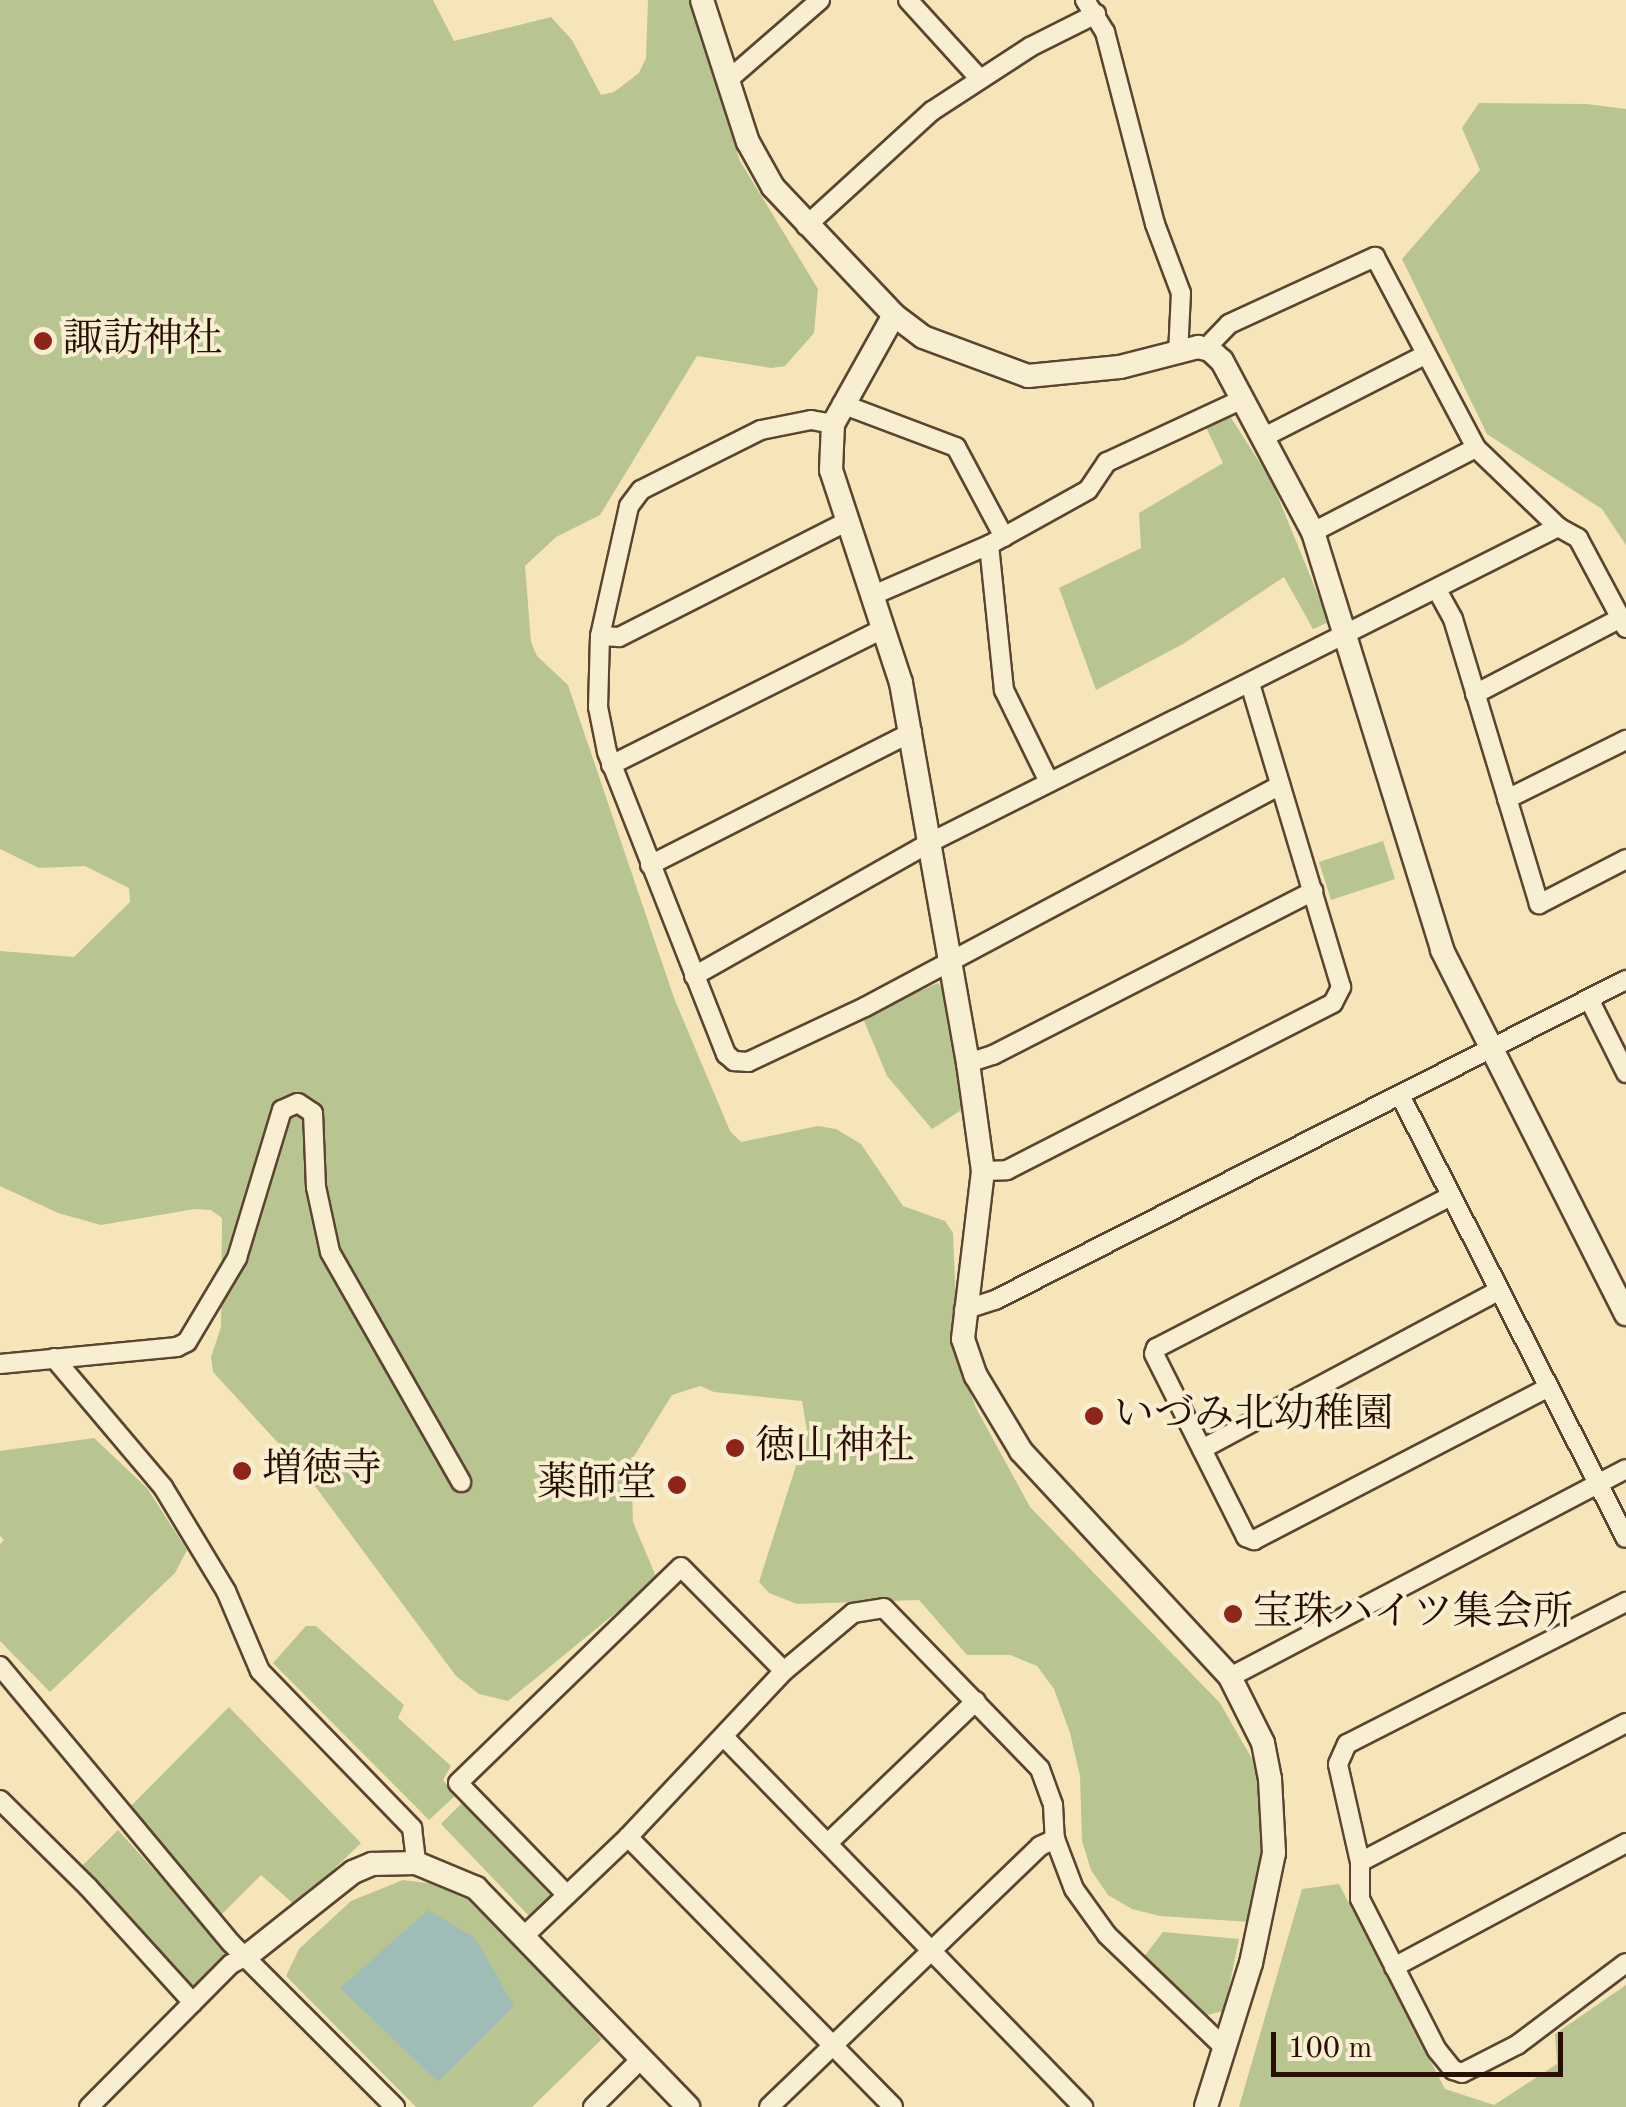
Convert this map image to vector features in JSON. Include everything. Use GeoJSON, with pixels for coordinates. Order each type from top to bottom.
{"type":"FeatureCollection","features":[{"type":"Feature","properties":{"kind":"street"},"geometry":{"type":"LineString","coordinates":[[728,80],[820,0]]}},
{"type":"Feature","properties":{"kind":"street"},"geometry":{"type":"LineString","coordinates":[[908,0],[978,78]]}},
{"type":"Feature","properties":{"kind":"street"},"geometry":{"type":"LineString","coordinates":[[705,2],[748,142],[773,187],[894,316],[923,337],[1028,376],[1120,367],[1206,348],[1229,324],[1376,257],[1476,448],[1558,527],[1578,538],[1623,623],[1476,694]]}},
{"type":"Feature","properties":{"kind":"street"},"geometry":{"type":"LineString","coordinates":[[806,226],[932,111],[1091,7],[1155,224],[1180,293],[1178,354]]}},
{"type":"Feature","properties":{"kind":"street"},"geometry":{"type":"LineString","coordinates":[[894,316],[838,414],[831,470],[883,628],[912,732],[968,1063],[983,1171],[962,1339],[976,1376],[1011,1437],[1230,1678],[1262,1744],[1274,1822],[1274,1854],[1252,1964],[1206,2107]]}},
{"type":"Feature","properties":{"kind":"street"},"geometry":{"type":"LineString","coordinates":[[1206,348],[1222,360],[1314,532],[1442,950],[1626,1314]]}},
{"type":"Feature","properties":{"kind":"street"},"geometry":{"type":"LineString","coordinates":[[1264,437],[1426,354]]}},
{"type":"Feature","properties":{"kind":"street"},"geometry":{"type":"LineString","coordinates":[[871,596],[996,541],[1088,490],[1107,462],[1244,398]]}},
{"type":"Feature","properties":{"kind":"street"},"geometry":{"type":"LineString","coordinates":[[1048,782],[1004,690],[996,541],[956,447],[838,414],[761,430],[641,490],[630,506],[600,636],[598,708],[611,764],[726,1054],[734,1061],[748,1062],[865,1006],[1280,785]]}},
{"type":"Feature","properties":{"kind":"street"},"geometry":{"type":"LineString","coordinates":[[1314,532],[1476,448]]}},
{"type":"Feature","properties":{"kind":"street"},"geometry":{"type":"LineString","coordinates":[[600,636],[619,637],[848,521]]}},
{"type":"Feature","properties":{"kind":"street"},"geometry":{"type":"LineString","coordinates":[[694,976],[930,842],[1558,527]]}},
{"type":"Feature","properties":{"kind":"street"},"geometry":{"type":"LineString","coordinates":[[1438,590],[1453,620],[1539,904],[1626,859]]}},
{"type":"Feature","properties":{"kind":"street"},"geometry":{"type":"LineString","coordinates":[[611,764],[883,628]]}},
{"type":"Feature","properties":{"kind":"street"},"geometry":{"type":"LineString","coordinates":[[983,1171],[1006,1170],[1334,1003],[1341,987],[1250,683]]}},
{"type":"Feature","properties":{"kind":"street"},"geometry":{"type":"LineString","coordinates":[[650,865],[912,732]]}},
{"type":"Feature","properties":{"kind":"street"},"geometry":{"type":"LineString","coordinates":[[1507,799],[1626,740]]}},
{"type":"Feature","properties":{"kind":"street"},"geometry":{"type":"LineString","coordinates":[[968,1063],[993,1056],[1314,891]]}},
{"type":"Feature","properties":{"kind":"street"},"geometry":{"type":"LineString","coordinates":[[964,1310],[995,1300],[1626,980]]}},
{"type":"Feature","properties":{"kind":"street"},"geometry":{"type":"LineString","coordinates":[[1588,1000],[1626,1073]]}},
{"type":"Feature","properties":{"kind":"street"},"geometry":{"type":"LineString","coordinates":[[1400,1095],[1626,1538]]}},
{"type":"Feature","properties":{"kind":"street"},"geometry":{"type":"LineString","coordinates":[[0,1364],[177,1347],[194,1334],[237,1258],[282,1110],[298,1103],[313,1113],[316,1187],[330,1252],[461,1482]]}},
{"type":"Feature","properties":{"kind":"street"},"geometry":{"type":"LineString","coordinates":[[1451,1196],[1156,1348],[1154,1354],[1246,1537],[1254,1540],[1548,1388]]}},
{"type":"Feature","properties":{"kind":"street"},"geometry":{"type":"LineString","coordinates":[[1202,1448],[1498,1291]]}},
{"type":"Feature","properties":{"kind":"street"},"geometry":{"type":"LineString","coordinates":[[54,1358],[164,1487],[226,1591],[260,1671],[412,1828],[416,1862]]}},
{"type":"Feature","properties":{"kind":"street"},"geometry":{"type":"LineString","coordinates":[[1230,1678],[1626,1470]]}},
{"type":"Feature","properties":{"kind":"street"},"geometry":{"type":"LineString","coordinates":[[567,1895],[458,1783],[681,1567],[784,1671]]}},
{"type":"Feature","properties":{"kind":"street"},"geometry":{"type":"LineString","coordinates":[[1626,1602],[1348,1744],[1338,1764],[1360,1862],[1360,1899],[1437,2050],[1453,2070],[1462,2073],[1517,2045],[1626,1963]]}},
{"type":"Feature","properties":{"kind":"street"},"geometry":{"type":"LineString","coordinates":[[524,1937],[628,1836],[784,1671],[853,1613],[884,1608],[1040,1768],[1054,1806],[1056,1840],[1074,1889],[1106,1936],[1225,2048]]}},
{"type":"Feature","properties":{"kind":"street"},"geometry":{"type":"LineString","coordinates":[[0,1666],[172,1876],[395,2107]]}},
{"type":"Feature","properties":{"kind":"street"},"geometry":{"type":"LineString","coordinates":[[828,1843],[976,1701]]}},
{"type":"Feature","properties":{"kind":"street"},"geometry":{"type":"LineString","coordinates":[[1360,1862],[1626,1724]]}},
{"type":"Feature","properties":{"kind":"street"},"geometry":{"type":"LineString","coordinates":[[724,1737],[1083,2107]]}},
{"type":"Feature","properties":{"kind":"street"},"geometry":{"type":"LineString","coordinates":[[0,1800],[88,1887],[193,2003]]}},
{"type":"Feature","properties":{"kind":"street"},"geometry":{"type":"LineString","coordinates":[[628,1836],[893,2107]]}},
{"type":"Feature","properties":{"kind":"street"},"geometry":{"type":"LineString","coordinates":[[768,2107],[1040,1846],[1056,1840]]}},
{"type":"Feature","properties":{"kind":"street"},"geometry":{"type":"LineString","coordinates":[[1394,1967],[1626,1842]]}},
{"type":"Feature","properties":{"kind":"street"},"geometry":{"type":"LineString","coordinates":[[89,2107],[231,1964],[247,1956],[353,1872],[372,1864],[416,1862],[476,1888],[688,2107]]}},
{"type":"Feature","properties":{"kind":"street"},"geometry":{"type":"LineString","coordinates":[[593,2107],[640,2060]]}},
{"type":"Feature","properties":{"kind":"green space"},"geometry":{"type":"Polygon","coordinates":[[[0,0],[433,0],[454,41],[551,17],[572,40],[601,95],[614,92],[639,73],[646,58],[648,0],[690,0],[740,161],[818,289],[814,333],[785,366],[771,368],[697,356],[600,515],[556,537],[525,566],[531,642],[537,656],[568,685],[674,998],[730,1131],[741,1142],[818,1126],[836,1129],[861,1144],[903,1206],[945,1221],[953,1233],[958,1359],[976,1408],[1030,1507],[1220,1703],[1259,1771],[1265,1873],[1250,1922],[1160,1916],[1132,1909],[1108,1895],[1091,1870],[1082,1841],[1080,1776],[1070,1733],[1054,1689],[1037,1666],[1010,1655],[967,1655],[919,1600],[797,1604],[769,1593],[759,1582],[807,1431],[802,1401],[714,1392],[700,1386],[672,1395],[631,1461],[633,1522],[657,1579],[508,1701],[479,1694],[456,1676],[303,1470],[213,1372],[211,1357],[221,1327],[222,1218],[211,1210],[195,1209],[101,1225],[58,1213],[0,1186],[0,951],[74,957],[130,902],[129,888],[85,866],[39,868],[0,849],[0,0]]]}},
{"type":"Feature","properties":{"kind":"green space"},"geometry":{"type":"Polygon","coordinates":[[[1479,103],[1586,104],[1626,109],[1626,545],[1602,509],[1487,434],[1402,259],[1480,170],[1462,128],[1479,103]]]}},
{"type":"Feature","properties":{"kind":"green space"},"geometry":{"type":"Polygon","coordinates":[[[1224,407],[1271,480],[1329,622],[1313,629],[1284,577],[1183,644],[1096,690],[1059,588],[1141,548],[1139,513],[1223,463],[1202,419],[1224,407]]]}},
{"type":"Feature","properties":{"kind":"green space"},"geometry":{"type":"Polygon","coordinates":[[[1383,841],[1395,879],[1331,900],[1319,862],[1383,841]]]}},
{"type":"Feature","properties":{"kind":"green space"},"geometry":{"type":"Polygon","coordinates":[[[938,983],[946,991],[966,1107],[932,1129],[887,1076],[862,1016],[938,983]]]}},
{"type":"Feature","properties":{"kind":"green space"},"geometry":{"type":"Polygon","coordinates":[[[94,1438],[147,1488],[187,1550],[175,1573],[50,1692],[0,1641],[0,1544],[4,1540],[0,1536],[0,1451],[94,1438]]]}},
{"type":"Feature","properties":{"kind":"green space"},"geometry":{"type":"Polygon","coordinates":[[[306,1626],[316,1626],[404,1705],[398,1718],[451,1766],[443,1780],[456,1795],[429,1820],[273,1663],[306,1626]]]}},
{"type":"Feature","properties":{"kind":"green space"},"geometry":{"type":"Polygon","coordinates":[[[229,1707],[361,1843],[296,1906],[261,1875],[220,1916],[126,1811],[229,1707]]]}},
{"type":"Feature","properties":{"kind":"green space"},"geometry":{"type":"Polygon","coordinates":[[[462,1803],[556,1901],[534,1921],[441,1824],[462,1803]]]}},
{"type":"Feature","properties":{"kind":"green space"},"geometry":{"type":"Polygon","coordinates":[[[118,1830],[228,1952],[196,1986],[185,1982],[78,1870],[118,1830]]]}},
{"type":"Feature","properties":{"kind":"green space"},"geometry":{"type":"Polygon","coordinates":[[[403,1880],[434,1884],[480,1902],[602,2039],[532,2107],[416,2107],[286,1976],[299,1949],[351,1901],[403,1880]]]}},
{"type":"Feature","properties":{"kind":"green space"},"geometry":{"type":"Polygon","coordinates":[[[1339,1884],[1445,2089],[1494,2105],[1557,2064],[1555,2034],[1626,1985],[1626,2107],[1239,2107],[1302,1889],[1339,1884]]]}},
{"type":"Feature","properties":{"kind":"green space"},"geometry":{"type":"Polygon","coordinates":[[[1163,1932],[1239,1939],[1224,2011],[1199,2017],[1143,1958],[1163,1932]]]}},
{"type":"Feature","properties":{"kind":"water"},"geometry":{"type":"Polygon","coordinates":[[[428,1910],[475,1938],[514,2006],[438,2082],[340,1988],[428,1910]]]}},
{"type":"Feature","properties":{"kind":"place","name":"諏訪神社"},"geometry":{"type":"Point","coordinates":[43,341]}},
{"type":"Feature","properties":{"kind":"place","name":"いづみ北幼稚園"},"geometry":{"type":"Point","coordinates":[1094,1416]}},
{"type":"Feature","properties":{"kind":"place","name":"徳山神社"},"geometry":{"type":"Point","coordinates":[735,1448]}},
{"type":"Feature","properties":{"kind":"place","name":"増徳寺"},"geometry":{"type":"Point","coordinates":[242,1471]}},
{"type":"Feature","properties":{"kind":"place","name":"薬師堂"},"geometry":{"type":"Point","coordinates":[677,1485]}},
{"type":"Feature","properties":{"kind":"place","name":"宝珠ハイツ集会所"},"geometry":{"type":"Point","coordinates":[1233,1614]}}]}
